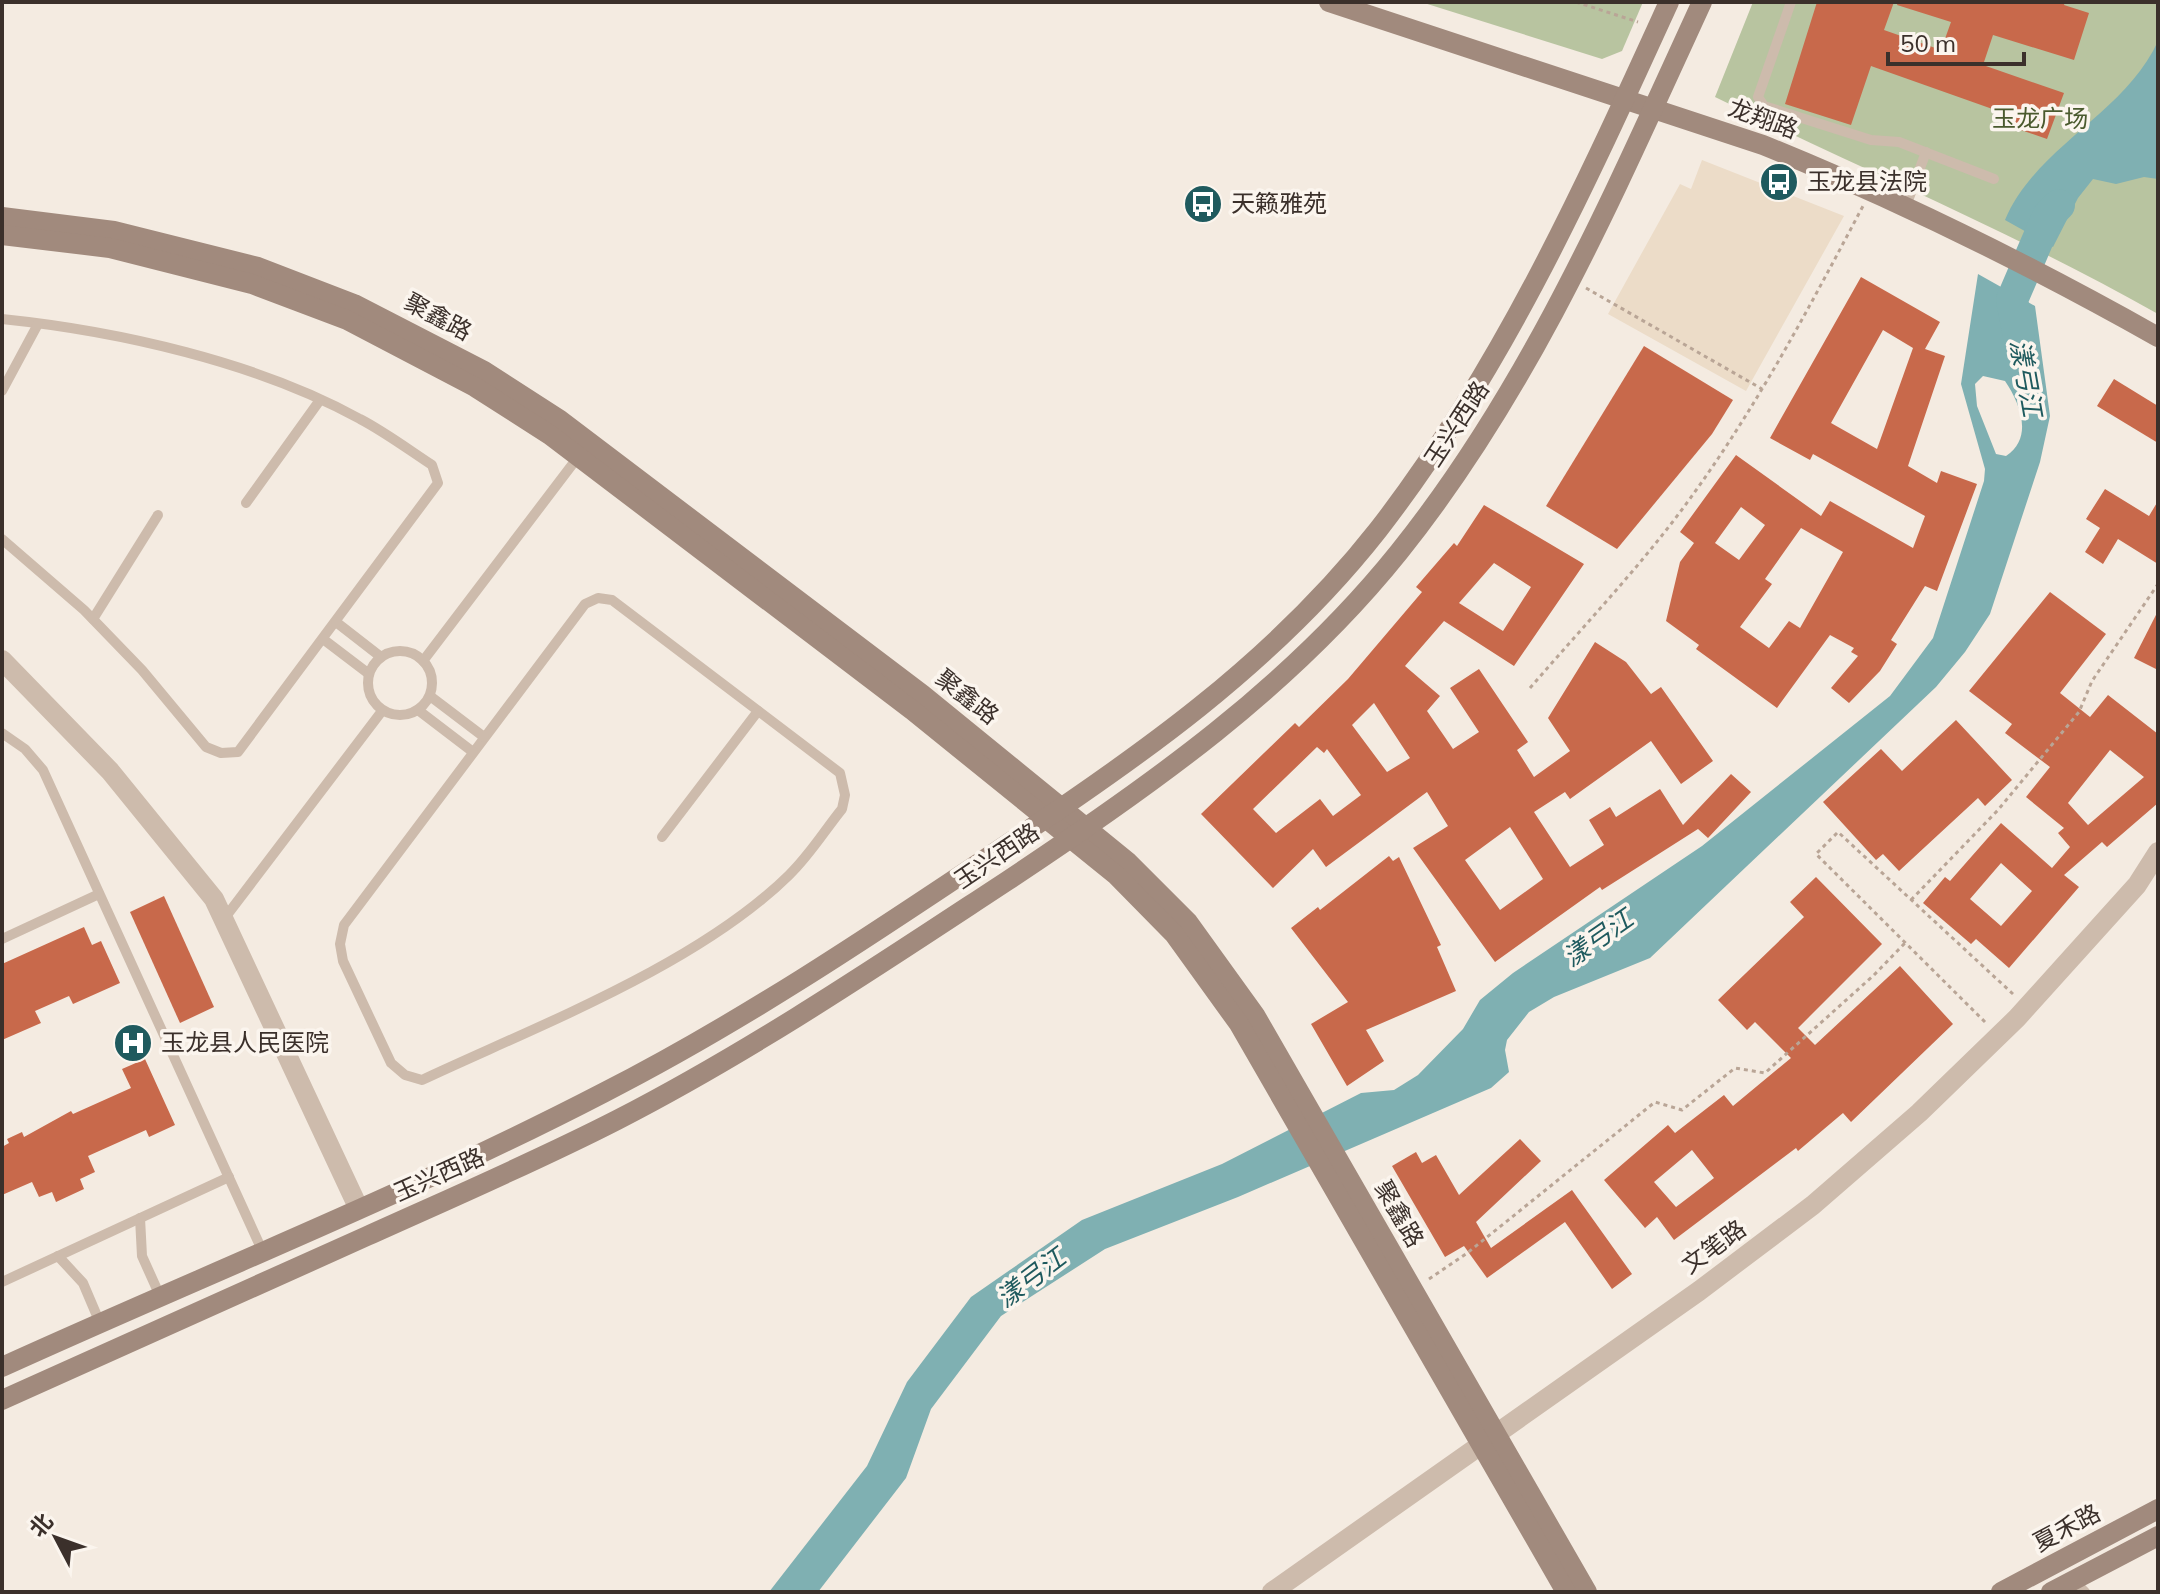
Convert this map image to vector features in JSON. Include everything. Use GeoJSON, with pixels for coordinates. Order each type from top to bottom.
{"type":"FeatureCollection","features":[{"type":"Feature","properties":{"kind":"main road","name":"龙翔路"},"geometry":{"type":"LineString","coordinates":[[1329,2],[1763,145],[1906,206],[2158,337]]}},
{"type":"Feature","properties":{"kind":"main road","name":"玉兴西路"},"geometry":{"type":"LineString","coordinates":[[2,1367],[533,1129],[678,1054],[821,968],[1056,812],[1138,756],[1223,689],[1303,615],[1375,534],[1444,439],[1508,337],[1567,226],[1669,2]]}},
{"type":"Feature","properties":{"kind":"main road","name":"玉兴西路"},"geometry":{"type":"LineString","coordinates":[[2,1400],[546,1156],[620,1119],[825,1001],[1080,833],[1167,772],[1243,712],[1362,595],[1399,553],[1469,456],[1534,351],[1572,281],[1702,2]]}},
{"type":"Feature","properties":{"kind":"main road","name":"聚鑫路"},"geometry":{"type":"LineString","coordinates":[[2,217],[114,231],[208,252],[319,289],[445,349],[560,420],[923,695],[1080,833],[1159,891],[1215,956],[1255,1015],[1303,1117],[1336,1175],[1488,1439],[1587,1592]]}},
{"type":"Feature","properties":{"kind":"main road","name":"聚鑫路"},"geometry":{"type":"LineString","coordinates":[[2,235],[153,257],[300,301],[436,364],[513,410],[924,719],[1056,812]]}},
{"type":"Feature","properties":{"kind":"main road","name":"聚鑫路"},"geometry":{"type":"LineString","coordinates":[[1336,1175],[1413,1290],[1566,1592]]}},
{"type":"Feature","properties":{"kind":"main road","name":"夏禾路"},"geometry":{"type":"LineString","coordinates":[[2001,1592],[2158,1509]]}},
{"type":"Feature","properties":{"kind":"main road","name":"夏禾路"},"geometry":{"type":"LineString","coordinates":[[2051,1592],[2079,1586],[2158,1536]]}},
{"type":"Feature","properties":{"kind":"street"},"geometry":{"type":"LineString","coordinates":[[2,660],[75,731],[148,813],[214,899],[358,1207]]}},
{"type":"Feature","properties":{"kind":"street","name":"文笔路"},"geometry":{"type":"LineString","coordinates":[[1284,1588],[1488,1439],[1699,1291],[1813,1205],[1919,1113],[1999,1036],[2137,885],[2158,852]]}},
{"type":"Feature","properties":{"kind":"street","name":"文笔路"},"geometry":{"type":"LineString","coordinates":[[2137,885],[2158,870]]}},
{"type":"Feature","properties":{"kind":"lane"},"geometry":{"type":"LineString","coordinates":[[1791,2],[1758,97],[1764,106],[1871,140],[1899,142],[1994,179]]}},
{"type":"Feature","properties":{"kind":"lane"},"geometry":{"type":"LineString","coordinates":[[1906,206],[1926,152]]}},
{"type":"Feature","properties":{"kind":"lane"},"geometry":{"type":"LineString","coordinates":[[2,319],[158,347],[240,370],[320,400],[360,419],[432,465],[438,476],[436,489],[238,752],[221,753],[200,741],[142,670],[93,619],[2,539]]}},
{"type":"Feature","properties":{"kind":"lane"},"geometry":{"type":"LineString","coordinates":[[2,391],[38,324]]}},
{"type":"Feature","properties":{"kind":"lane"},"geometry":{"type":"LineString","coordinates":[[246,503],[320,400]]}},
{"type":"Feature","properties":{"kind":"lane"},"geometry":{"type":"LineString","coordinates":[[423,661],[578,457]]}},
{"type":"Feature","properties":{"kind":"lane"},"geometry":{"type":"LineString","coordinates":[[93,619],[158,515]]}},
{"type":"Feature","properties":{"kind":"lane"},"geometry":{"type":"LineString","coordinates":[[598,598],[612,600],[840,773],[844,788],[842,809],[789,875],[737,916],[654,969],[422,1080],[413,1079],[391,1063],[343,961],[341,934],[348,917],[484,737],[585,604],[598,598]]}},
{"type":"Feature","properties":{"kind":"lane"},"geometry":{"type":"LineString","coordinates":[[336,622],[381,657]]}},
{"type":"Feature","properties":{"kind":"lane"},"geometry":{"type":"LineString","coordinates":[[323,639],[369,674]]}},
{"type":"Feature","properties":{"kind":"lane"},"geometry":{"type":"LineString","coordinates":[[398,651],[423,661],[432,677],[430,696],[418,710],[400,716],[382,711],[370,697],[369,674],[381,657],[398,651]]}},
{"type":"Feature","properties":{"kind":"lane"},"geometry":{"type":"LineString","coordinates":[[430,696],[484,737]]}},
{"type":"Feature","properties":{"kind":"lane"},"geometry":{"type":"LineString","coordinates":[[418,710],[473,752]]}},
{"type":"Feature","properties":{"kind":"lane"},"geometry":{"type":"LineString","coordinates":[[224,919],[382,711]]}},
{"type":"Feature","properties":{"kind":"lane"},"geometry":{"type":"LineString","coordinates":[[662,837],[758,711]]}},
{"type":"Feature","properties":{"kind":"lane"},"geometry":{"type":"LineString","coordinates":[[2,733],[25,749],[43,770],[262,1250]]}},
{"type":"Feature","properties":{"kind":"lane"},"geometry":{"type":"LineString","coordinates":[[2,939],[99,894]]}},
{"type":"Feature","properties":{"kind":"lane"},"geometry":{"type":"LineString","coordinates":[[2,1282],[229,1177]]}},
{"type":"Feature","properties":{"kind":"lane"},"geometry":{"type":"LineString","coordinates":[[140,1218],[142,1256],[160,1296]]}},
{"type":"Feature","properties":{"kind":"lane"},"geometry":{"type":"LineString","coordinates":[[58,1256],[83,1283],[100,1323]]}},
{"type":"Feature","properties":{"kind":"path"},"geometry":{"type":"LineString","coordinates":[[1576,2],[1657,28]]}},
{"type":"Feature","properties":{"kind":"path"},"geometry":{"type":"LineString","coordinates":[[1530,688],[1683,508],[1762,389],[1871,190]]}},
{"type":"Feature","properties":{"kind":"path"},"geometry":{"type":"LineString","coordinates":[[1572,281],[1762,389]]}},
{"type":"Feature","properties":{"kind":"path"},"geometry":{"type":"LineString","coordinates":[[1911,900],[1998,810],[2079,712],[2092,681],[2158,584]]}},
{"type":"Feature","properties":{"kind":"path"},"geometry":{"type":"LineString","coordinates":[[1999,1036],[1816,854],[1838,832],[2027,1007]]}},
{"type":"Feature","properties":{"kind":"path"},"geometry":{"type":"LineString","coordinates":[[1413,1290],[1466,1254],[1655,1102],[1682,1110],[1735,1068],[1765,1073],[1905,943]]}},
{"type":"Feature","properties":{"kind":"green space"},"geometry":{"type":"Polygon","coordinates":[[[1421,2],[1643,2],[1622,51],[1602,59],[1421,2]]]}},
{"type":"Feature","properties":{"kind":"green space","name":"玉龙广场"},"geometry":{"type":"Polygon","coordinates":[[[1753,2],[2158,2],[2158,314],[1994,229],[1715,97],[1753,2]]]}},
{"type":"Feature","properties":{"kind":"shaded area"},"geometry":{"type":"Polygon","coordinates":[[[1702,160],[1844,216],[1746,391],[1608,314],[1680,184],[1691,189],[1702,160]]]}},
{"type":"Feature","properties":{"kind":"water"},"geometry":{"type":"Polygon","coordinates":[[[2158,41],[2158,179],[2144,177],[2116,184],[2093,179],[2078,198],[2053,247],[2005,220],[2019,194],[2037,171],[2125,89],[2158,41]]]}},
{"type":"Feature","properties":{"kind":"water"},"geometry":{"type":"Polygon","coordinates":[[[1978,274],[2035,306],[2050,416],[2040,462],[1990,614],[1965,652],[1936,687],[1650,958],[1554,997],[1529,1012],[1507,1040],[1505,1050],[1509,1072],[1491,1088],[1238,1197],[1105,1249],[1001,1316],[931,1409],[906,1478],[818,1592],[769,1592],[867,1466],[907,1382],[971,1297],[1082,1220],[1222,1164],[1361,1093],[1394,1090],[1418,1075],[1463,1029],[1480,1000],[1513,973],[1702,846],[1890,696],[1933,638],[1984,481],[1985,469],[1961,384],[1978,274]],[[1983,376],[1975,384],[1977,406],[1996,454],[2006,456],[2020,440],[2022,420],[2005,381],[1983,376]]]}},
{"type":"Feature","properties":{"kind":"building"},"geometry":{"type":"Polygon","coordinates":[[[1817,2],[1894,2],[1884,30],[1941,50],[1951,22],[1897,5],[1898,2],[2065,2],[2064,5],[2089,13],[2074,60],[1993,35],[1983,65],[2064,93],[2047,139],[2012,127],[2015,117],[1871,66],[1851,125],[1785,104],[1817,2]]]}},
{"type":"Feature","properties":{"kind":"building"},"geometry":{"type":"Polygon","coordinates":[[[1861,277],[1940,322],[1925,349],[1945,356],[1908,466],[1937,483],[1941,471],[1977,484],[1937,591],[1925,586],[1891,640],[1897,644],[1880,671],[1849,703],[1831,688],[1858,656],[1851,652],[1854,648],[1830,635],[1777,708],[1696,649],[1699,645],[1666,621],[1680,562],[1694,543],[1680,532],[1736,455],[1821,516],[1830,501],[1913,548],[1925,516],[1813,454],[1810,460],[1770,438],[1861,277]],[[1883,330],[1831,423],[1877,449],[1913,348],[1883,330]],[[1741,507],[1715,543],[1739,560],[1765,525],[1741,507]],[[1801,528],[1765,579],[1772,584],[1740,627],[1769,648],[1789,621],[1800,628],[1843,552],[1801,528]]]}},
{"type":"Feature","properties":{"kind":"building"},"geometry":{"type":"Polygon","coordinates":[[[1644,346],[1733,400],[1712,434],[1617,549],[1546,506],[1644,346]]]}},
{"type":"Feature","properties":{"kind":"building"},"geometry":{"type":"Polygon","coordinates":[[[2114,379],[2158,406],[2158,443],[2097,406],[2114,379]]]}},
{"type":"Feature","properties":{"kind":"building"},"geometry":{"type":"Polygon","coordinates":[[[2105,489],[2149,516],[2158,501],[2158,564],[2118,539],[2103,564],[2085,552],[2100,528],[2086,519],[2105,489]]]}},
{"type":"Feature","properties":{"kind":"building"},"geometry":{"type":"Polygon","coordinates":[[[1484,505],[1584,564],[1514,666],[1444,621],[1405,666],[1440,696],[1427,711],[1453,749],[1479,732],[1450,688],[1479,669],[1528,742],[1517,750],[1534,777],[1570,751],[1548,718],[1595,642],[1626,662],[1651,694],[1661,687],[1713,761],[1681,784],[1651,741],[1570,799],[1565,792],[1534,812],[1570,867],[1604,845],[1589,820],[1610,807],[1616,817],[1660,789],[1683,825],[1731,774],[1751,792],[1708,838],[1698,829],[1602,890],[1600,887],[1495,962],[1413,848],[1448,826],[1427,792],[1326,867],[1313,849],[1273,888],[1201,814],[1295,723],[1299,727],[1348,679],[1422,592],[1416,587],[1454,543],[1457,546],[1484,505]],[[1494,563],[1459,603],[1503,631],[1531,587],[1494,563]],[[1374,703],[1352,725],[1387,772],[1410,758],[1374,703]],[[1317,747],[1253,809],[1276,833],[1320,799],[1333,816],[1361,795],[1327,749],[1324,753],[1317,747]],[[1510,827],[1465,860],[1500,910],[1543,879],[1510,827]]]}},
{"type":"Feature","properties":{"kind":"building"},"geometry":{"type":"Polygon","coordinates":[[[2050,592],[2106,634],[2060,693],[2090,717],[2108,695],[2158,734],[2158,803],[2107,847],[2102,842],[2064,875],[2079,887],[2009,968],[1976,939],[1971,944],[1923,903],[1945,877],[1950,881],[2001,823],[2052,868],[2070,847],[2058,833],[2064,828],[2026,797],[2050,767],[2005,733],[2012,724],[1969,691],[2050,592]],[[2110,750],[2068,803],[2088,825],[2144,777],[2110,750]],[[2001,863],[1970,899],[2001,926],[2032,891],[2001,863]]]}},
{"type":"Feature","properties":{"kind":"building"},"geometry":{"type":"Polygon","coordinates":[[[2158,611],[2158,670],[2134,658],[2158,611]]]}},
{"type":"Feature","properties":{"kind":"building"},"geometry":{"type":"Polygon","coordinates":[[[1956,720],[2012,780],[1985,806],[1978,798],[1899,871],[1883,854],[1876,860],[1823,802],[1881,749],[1902,771],[1956,720]]]}},
{"type":"Feature","properties":{"kind":"building"},"geometry":{"type":"Polygon","coordinates":[[[1389,856],[1393,861],[1399,857],[1441,945],[1437,947],[1456,991],[1366,1030],[1384,1061],[1347,1086],[1311,1024],[1348,1002],[1291,928],[1318,907],[1320,910],[1389,856]]]}},
{"type":"Feature","properties":{"kind":"building"},"geometry":{"type":"Polygon","coordinates":[[[1816,877],[1882,944],[1798,1028],[1815,1045],[1900,966],[1953,1024],[1851,1122],[1843,1113],[1798,1151],[1796,1148],[1674,1240],[1657,1217],[1645,1228],[1604,1180],[1668,1125],[1675,1133],[1724,1095],[1733,1106],[1791,1058],[1755,1022],[1747,1030],[1718,1000],[1804,917],[1790,902],[1816,877]],[[1692,1150],[1654,1182],[1676,1207],[1714,1178],[1692,1150]]]}},
{"type":"Feature","properties":{"kind":"building"},"geometry":{"type":"Polygon","coordinates":[[[164,896],[214,1007],[180,1023],[130,912],[164,896]]]}},
{"type":"Feature","properties":{"kind":"building"},"geometry":{"type":"Polygon","coordinates":[[[84,927],[92,945],[101,941],[120,983],[73,1004],[69,996],[35,1011],[41,1023],[2,1040],[2,964],[84,927]]]}},
{"type":"Feature","properties":{"kind":"building"},"geometry":{"type":"Polygon","coordinates":[[[145,1059],[175,1125],[149,1137],[146,1130],[88,1156],[95,1172],[80,1179],[84,1189],[56,1202],[52,1192],[39,1197],[32,1182],[2,1195],[2,1147],[9,1143],[7,1139],[22,1132],[24,1137],[71,1111],[73,1114],[131,1088],[122,1069],[145,1059]]]}},
{"type":"Feature","properties":{"kind":"building"},"geometry":{"type":"Polygon","coordinates":[[[1520,1139],[1541,1161],[1476,1222],[1491,1248],[1572,1190],[1632,1274],[1612,1289],[1565,1222],[1487,1278],[1464,1246],[1445,1257],[1392,1166],[1416,1152],[1422,1163],[1436,1155],[1459,1195],[1520,1139]]]}},
{"type":"Feature","properties":{"kind":"waterway","name":"漾弓江"},"geometry":{"type":"LineString","coordinates":[[2019,337],[2012,300],[2048,216],[2059,205]]}},
{"type":"Feature","properties":{"kind":"place","name":"玉龙县法院"},"geometry":{"type":"Point","coordinates":[1779,182]}},
{"type":"Feature","properties":{"kind":"place","name":"天籁雅苑"},"geometry":{"type":"Point","coordinates":[1203,204]}},
{"type":"Feature","properties":{"kind":"place","name":"玉龙县人民医院"},"geometry":{"type":"Point","coordinates":[133,1043]}}]}
